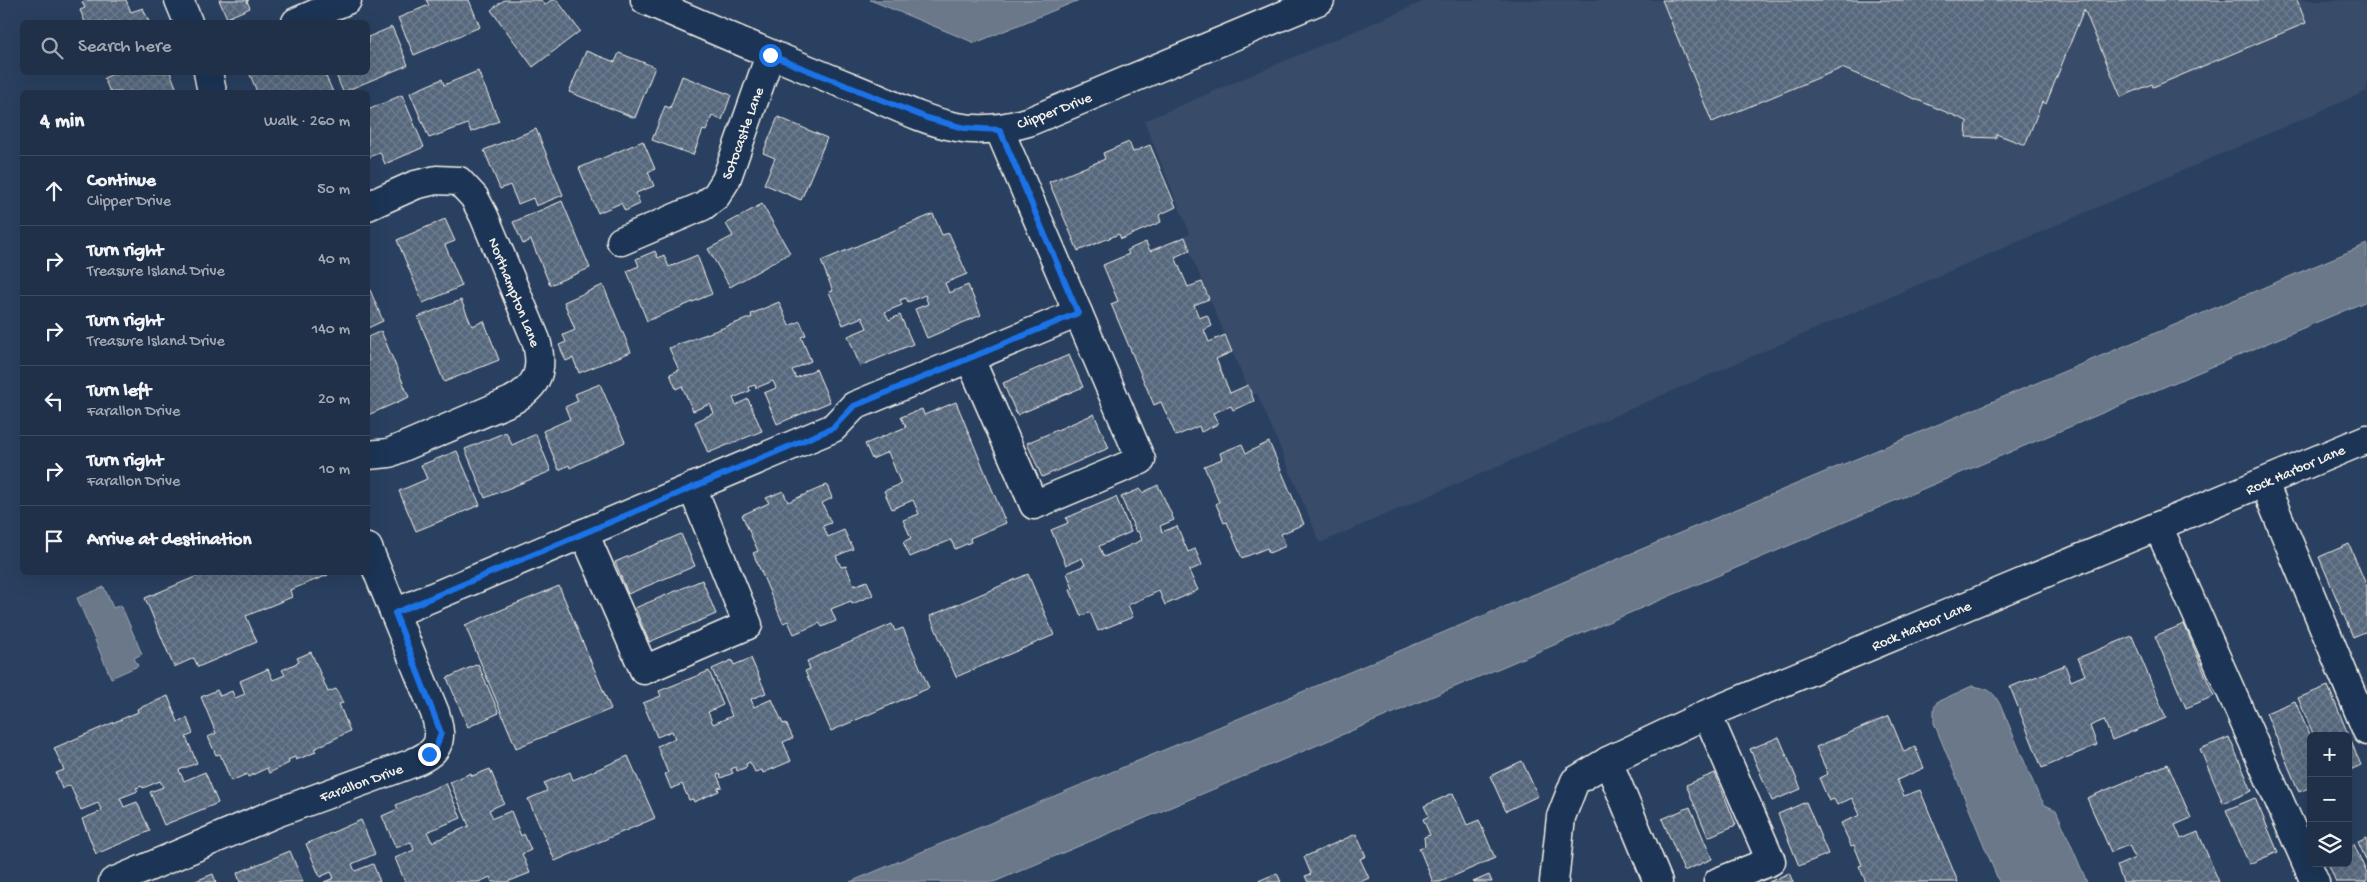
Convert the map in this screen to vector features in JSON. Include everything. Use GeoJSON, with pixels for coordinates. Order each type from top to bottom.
{"type":"FeatureCollection","features":[{"type":"Feature","properties":{"kind":"street"},"geometry":{"type":"LineString","coordinates":[[179,0],[187,20]]}},
{"type":"Feature","properties":{"kind":"street"},"geometry":{"type":"LineString","coordinates":[[301,20],[347,0]]}},
{"type":"Feature","properties":{"kind":"street","name":"Clipper Drive"},"geometry":{"type":"LineString","coordinates":[[645,0],[770,55],[927,118],[964,128],[1000,130],[1028,122],[1320,0]]}},
{"type":"Feature","properties":{"kind":"street","name":"Sotocastle Lane"},"geometry":{"type":"LineString","coordinates":[[621,241],[703,206],[716,196],[726,180],[770,55]]}},
{"type":"Feature","properties":{"kind":"street"},"geometry":{"type":"LineString","coordinates":[[209,75],[212,90]]}},
{"type":"Feature","properties":{"kind":"street"},"geometry":{"type":"LineString","coordinates":[[970,359],[1034,505],[1141,460],[1000,130]]}},
{"type":"Feature","properties":{"kind":"street","name":"Northampton Lane"},"geometry":{"type":"LineString","coordinates":[[370,205],[436,180],[459,181],[474,197],[484,216],[536,340],[540,370],[532,385],[522,395],[511,401],[389,453],[370,455]]}},
{"type":"Feature","properties":{"kind":"street"},"geometry":{"type":"LineString","coordinates":[[395,613],[833,428],[854,406],[1078,313]]}},
{"type":"Feature","properties":{"kind":"street","name":"Rock Harbor Lane"},"geometry":{"type":"LineString","coordinates":[[1554,882],[1561,817],[1575,781],[1608,760],[1707,714],[2367,439]]}},
{"type":"Feature","properties":{"kind":"street"},"geometry":{"type":"LineString","coordinates":[[2264,483],[2367,731]]}},
{"type":"Feature","properties":{"kind":"street"},"geometry":{"type":"LineString","coordinates":[[584,533],[644,670],[748,625],[692,487]]}},
{"type":"Feature","properties":{"kind":"street"},"geometry":{"type":"LineString","coordinates":[[2158,526],[2315,882]]}},
{"type":"Feature","properties":{"kind":"street","name":"Farallon Drive"},"geometry":{"type":"LineString","coordinates":[[113,882],[276,813],[410,764],[422,759],[436,748],[441,733],[439,726],[370,553]]}},
{"type":"Feature","properties":{"kind":"street"},"geometry":{"type":"LineString","coordinates":[[1707,714],[1771,861],[1718,882]]}},
{"type":"Feature","properties":{"kind":"street"},"geometry":{"type":"LineString","coordinates":[[1608,760],[1658,882]]}},
{"type":"Feature","properties":{"kind":"shaded area"},"geometry":{"type":"Polygon","coordinates":[[[870,0],[1079,0],[975,43],[870,0]]]}},
{"type":"Feature","properties":{"kind":"shaded area"},"geometry":{"type":"Polygon","coordinates":[[[1427,0],[2367,0],[2367,91],[1320,543],[1257,393],[1251,396],[1183,236],[1190,234],[1144,121],[1427,0]]]}},
{"type":"Feature","properties":{"kind":"shaded area"},"geometry":{"type":"Polygon","coordinates":[[[2367,244],[2367,301],[994,882],[850,882],[2367,244]]]}},
{"type":"Feature","properties":{"kind":"shaded area"},"geometry":{"type":"Polygon","coordinates":[[[104,587],[113,608],[121,605],[142,654],[134,658],[138,666],[111,678],[77,598],[104,587]]]}},
{"type":"Feature","properties":{"kind":"shaded area"},"geometry":{"type":"Polygon","coordinates":[[[1972,686],[1983,688],[1993,693],[2001,706],[2038,794],[2045,805],[2056,810],[2087,882],[1999,882],[1934,723],[1934,708],[1937,702],[1972,686]]]}},
{"type":"Feature","properties":{"kind":"building"},"geometry":{"type":"Polygon","coordinates":[[[86,0],[126,0],[131,12],[143,8],[148,20],[84,20],[80,10],[85,8],[82,2],[86,0]]]}},
{"type":"Feature","properties":{"kind":"building"},"geometry":{"type":"Polygon","coordinates":[[[219,0],[249,0],[247,1],[250,8],[227,18],[219,0]]]}},
{"type":"Feature","properties":{"kind":"building"},"geometry":{"type":"Polygon","coordinates":[[[426,0],[469,0],[480,27],[414,55],[398,18],[429,5],[426,0]]]}},
{"type":"Feature","properties":{"kind":"building"},"geometry":{"type":"Polygon","coordinates":[[[504,0],[541,0],[545,5],[551,0],[557,0],[580,31],[533,67],[491,10],[504,0]]]}},
{"type":"Feature","properties":{"kind":"building"},"geometry":{"type":"Polygon","coordinates":[[[1662,0],[2297,0],[2306,23],[2153,87],[2152,84],[2121,97],[2084,9],[2046,104],[2042,102],[2025,145],[1996,134],[1996,138],[1966,137],[1967,121],[1842,68],[1712,122],[1662,0]]]}},
{"type":"Feature","properties":{"kind":"building"},"geometry":{"type":"Polygon","coordinates":[[[392,27],[408,65],[348,90],[342,90],[336,75],[370,75],[370,36],[392,27]]]}},
{"type":"Feature","properties":{"kind":"building"},"geometry":{"type":"Polygon","coordinates":[[[586,51],[615,62],[619,53],[655,67],[635,118],[569,92],[586,51]]]}},
{"type":"Feature","properties":{"kind":"building"},"geometry":{"type":"Polygon","coordinates":[[[478,71],[499,121],[471,132],[468,124],[429,138],[410,93],[442,79],[444,85],[478,71]]]}},
{"type":"Feature","properties":{"kind":"building"},"geometry":{"type":"Polygon","coordinates":[[[111,75],[171,75],[177,90],[109,90],[104,78],[111,75]]]}},
{"type":"Feature","properties":{"kind":"building"},"geometry":{"type":"Polygon","coordinates":[[[250,75],[325,75],[332,90],[256,90],[250,75]]]}},
{"type":"Feature","properties":{"kind":"building"},"geometry":{"type":"Polygon","coordinates":[[[682,76],[731,95],[722,120],[712,116],[706,131],[703,130],[693,155],[652,140],[665,106],[670,108],[682,76]]]}},
{"type":"Feature","properties":{"kind":"building"},"geometry":{"type":"Polygon","coordinates":[[[402,95],[424,147],[385,164],[380,152],[370,157],[370,109],[402,95]]]}},
{"type":"Feature","properties":{"kind":"building"},"geometry":{"type":"Polygon","coordinates":[[[778,117],[827,138],[801,200],[764,184],[775,158],[763,153],[778,117]]]}},
{"type":"Feature","properties":{"kind":"building"},"geometry":{"type":"Polygon","coordinates":[[[536,129],[563,195],[536,206],[533,198],[518,204],[510,185],[500,189],[484,150],[536,129]]]}},
{"type":"Feature","properties":{"kind":"building"},"geometry":{"type":"Polygon","coordinates":[[[643,141],[655,169],[648,172],[654,186],[636,193],[640,204],[625,211],[621,203],[598,213],[579,168],[643,141]]]}},
{"type":"Feature","properties":{"kind":"building"},"geometry":{"type":"Polygon","coordinates":[[[1129,142],[1133,152],[1150,145],[1176,207],[1159,215],[1161,222],[1121,239],[1119,234],[1078,251],[1049,182],[1105,159],[1103,153],[1129,142]]]}},
{"type":"Feature","properties":{"kind":"building"},"geometry":{"type":"Polygon","coordinates":[[[562,201],[590,268],[550,285],[531,240],[523,244],[513,222],[562,201]]]}},
{"type":"Feature","properties":{"kind":"building"},"geometry":{"type":"Polygon","coordinates":[[[762,204],[790,253],[730,287],[708,249],[733,236],[726,224],[762,204]]]}},
{"type":"Feature","properties":{"kind":"building"},"geometry":{"type":"Polygon","coordinates":[[[933,214],[942,235],[949,233],[967,274],[945,283],[949,293],[968,285],[981,315],[927,338],[915,309],[928,304],[925,295],[908,302],[906,298],[900,300],[902,305],[885,312],[889,320],[900,315],[913,344],[860,366],[848,336],[867,328],[862,317],[843,325],[829,292],[833,291],[821,261],[933,214]]]}},
{"type":"Feature","properties":{"kind":"building"},"geometry":{"type":"Polygon","coordinates":[[[445,219],[455,241],[445,245],[462,286],[423,303],[397,240],[445,219]]]}},
{"type":"Feature","properties":{"kind":"building"},"geometry":{"type":"Polygon","coordinates":[[[1185,237],[1190,250],[1175,257],[1188,287],[1202,282],[1209,299],[1194,305],[1199,318],[1207,315],[1212,326],[1204,330],[1209,342],[1225,335],[1232,352],[1216,359],[1230,393],[1248,385],[1254,401],[1233,410],[1231,406],[1213,413],[1218,424],[1201,432],[1199,426],[1176,436],[1161,402],[1154,405],[1111,304],[1118,301],[1103,265],[1129,254],[1127,250],[1146,242],[1150,251],[1185,237]]]}},
{"type":"Feature","properties":{"kind":"building"},"geometry":{"type":"Polygon","coordinates":[[[655,251],[658,258],[664,255],[669,267],[697,255],[712,294],[647,321],[627,271],[639,266],[636,259],[655,251]]]}},
{"type":"Feature","properties":{"kind":"building"},"geometry":{"type":"Polygon","coordinates":[[[603,285],[631,352],[579,373],[573,358],[566,361],[559,345],[566,342],[563,335],[575,330],[564,302],[603,285]]]}},
{"type":"Feature","properties":{"kind":"building"},"geometry":{"type":"Polygon","coordinates":[[[370,290],[383,321],[370,327],[370,290]]]}},
{"type":"Feature","properties":{"kind":"building"},"geometry":{"type":"Polygon","coordinates":[[[461,300],[472,326],[484,321],[499,360],[444,382],[418,317],[461,300]]]}},
{"type":"Feature","properties":{"kind":"building"},"geometry":{"type":"Polygon","coordinates":[[[779,302],[789,326],[800,321],[806,335],[801,337],[811,361],[792,370],[796,378],[816,369],[830,402],[777,424],[764,393],[776,388],[773,381],[756,388],[755,385],[749,387],[750,391],[733,398],[736,405],[748,399],[762,431],[708,453],[695,422],[714,413],[710,404],[693,411],[682,386],[676,389],[670,374],[679,370],[669,348],[752,317],[751,314],[779,302]]]}},
{"type":"Feature","properties":{"kind":"building"},"geometry":{"type":"Polygon","coordinates":[[[381,331],[409,397],[370,414],[370,336],[381,331]]]}},
{"type":"Feature","properties":{"kind":"building"},"geometry":{"type":"Polygon","coordinates":[[[1069,355],[1083,387],[1017,415],[1003,383],[1069,355]]]}},
{"type":"Feature","properties":{"kind":"building"},"geometry":{"type":"Polygon","coordinates":[[[600,384],[625,442],[570,468],[569,465],[559,470],[543,431],[570,419],[565,407],[578,401],[575,394],[600,384]]]}},
{"type":"Feature","properties":{"kind":"building"},"geometry":{"type":"Polygon","coordinates":[[[956,402],[1006,523],[970,538],[971,542],[955,549],[951,540],[910,557],[903,542],[911,538],[903,520],[919,514],[913,500],[892,509],[884,491],[901,484],[888,452],[872,459],[865,444],[906,427],[901,417],[922,409],[924,415],[956,402]]]}},
{"type":"Feature","properties":{"kind":"building"},"geometry":{"type":"Polygon","coordinates":[[[1094,414],[1109,448],[1042,477],[1027,443],[1094,414]]]}},
{"type":"Feature","properties":{"kind":"building"},"geometry":{"type":"Polygon","coordinates":[[[506,432],[512,445],[536,434],[551,471],[485,498],[465,449],[506,432]]]}},
{"type":"Feature","properties":{"kind":"building"},"geometry":{"type":"Polygon","coordinates":[[[1269,442],[1304,524],[1281,534],[1286,546],[1269,553],[1267,548],[1242,558],[1227,522],[1224,523],[1216,504],[1219,502],[1204,466],[1222,459],[1220,453],[1242,444],[1246,453],[1269,442]]]}},
{"type":"Feature","properties":{"kind":"building"},"geometry":{"type":"Polygon","coordinates":[[[457,451],[480,505],[416,531],[399,491],[427,479],[421,465],[457,451]]]}},
{"type":"Feature","properties":{"kind":"building"},"geometry":{"type":"Polygon","coordinates":[[[827,485],[832,498],[822,503],[831,523],[823,526],[828,537],[844,530],[853,549],[836,556],[841,567],[846,566],[854,586],[867,581],[873,595],[852,604],[851,601],[831,609],[836,621],[822,627],[820,623],[794,634],[788,621],[783,623],[753,553],[758,551],[742,515],[769,503],[766,498],[783,491],[788,502],[827,485]]]}},
{"type":"Feature","properties":{"kind":"building"},"geometry":{"type":"Polygon","coordinates":[[[1158,485],[1174,520],[1160,526],[1162,532],[1177,526],[1188,552],[1195,549],[1202,565],[1189,571],[1198,590],[1165,605],[1159,591],[1128,605],[1133,617],[1098,631],[1090,612],[1081,616],[1070,590],[1073,589],[1067,573],[1085,565],[1082,558],[1066,565],[1051,530],[1068,523],[1066,518],[1116,497],[1131,532],[1099,546],[1104,557],[1142,540],[1138,531],[1136,532],[1121,497],[1140,489],[1142,493],[1158,485]]]}},
{"type":"Feature","properties":{"kind":"building"},"geometry":{"type":"Polygon","coordinates":[[[681,534],[695,566],[628,594],[615,562],[681,534]]]}},
{"type":"Feature","properties":{"kind":"building"},"geometry":{"type":"Polygon","coordinates":[[[2349,544],[2367,587],[2367,631],[2353,637],[2319,557],[2349,544]]]}},
{"type":"Feature","properties":{"kind":"building"},"geometry":{"type":"Polygon","coordinates":[[[1028,574],[1054,635],[956,677],[930,616],[1028,574]]]}},
{"type":"Feature","properties":{"kind":"building"},"geometry":{"type":"Polygon","coordinates":[[[200,575],[328,575],[290,590],[292,597],[246,616],[257,642],[198,667],[194,658],[174,667],[145,598],[200,575]]]}},
{"type":"Feature","properties":{"kind":"building"},"geometry":{"type":"Polygon","coordinates":[[[702,580],[716,614],[649,642],[635,608],[702,580]]]}},
{"type":"Feature","properties":{"kind":"building"},"geometry":{"type":"Polygon","coordinates":[[[559,586],[611,709],[516,748],[465,625],[559,586]]]}},
{"type":"Feature","properties":{"kind":"building"},"geometry":{"type":"Polygon","coordinates":[[[892,624],[895,631],[903,628],[929,688],[831,731],[805,671],[810,669],[807,661],[892,624]]]}},
{"type":"Feature","properties":{"kind":"building"},"geometry":{"type":"Polygon","coordinates":[[[2184,624],[2214,696],[2186,708],[2155,636],[2184,624]]]}},
{"type":"Feature","properties":{"kind":"building"},"geometry":{"type":"Polygon","coordinates":[[[2132,636],[2166,718],[2112,740],[2104,720],[2090,726],[2097,745],[2042,768],[2010,687],[2065,665],[2071,681],[2085,675],[2078,658],[2132,636]]]}},
{"type":"Feature","properties":{"kind":"building"},"geometry":{"type":"Polygon","coordinates":[[[311,652],[328,692],[336,689],[343,703],[339,704],[350,731],[314,749],[316,752],[296,760],[295,757],[288,760],[289,763],[269,773],[267,768],[248,777],[247,774],[231,781],[220,754],[216,755],[208,737],[216,733],[201,697],[217,690],[220,696],[232,691],[235,698],[245,694],[240,681],[268,669],[273,680],[285,675],[282,670],[299,662],[297,658],[311,652]]]}},
{"type":"Feature","properties":{"kind":"building"},"geometry":{"type":"Polygon","coordinates":[[[751,658],[766,693],[751,699],[754,707],[772,699],[783,724],[786,723],[793,738],[783,742],[791,761],[763,773],[762,770],[755,772],[750,762],[746,764],[747,767],[737,771],[736,767],[731,769],[733,773],[721,778],[720,774],[717,775],[722,787],[718,788],[719,791],[694,802],[693,799],[689,800],[682,784],[671,789],[665,774],[668,773],[657,746],[675,739],[672,731],[657,737],[643,703],[661,696],[659,691],[709,671],[723,705],[708,712],[713,724],[732,716],[712,669],[732,660],[734,665],[751,658]]]}},
{"type":"Feature","properties":{"kind":"building"},"geometry":{"type":"Polygon","coordinates":[[[478,664],[499,713],[468,727],[447,678],[478,664]]]}},
{"type":"Feature","properties":{"kind":"building"},"geometry":{"type":"Polygon","coordinates":[[[2328,686],[2347,732],[2312,732],[2298,698],[2328,686]]]}},
{"type":"Feature","properties":{"kind":"building"},"geometry":{"type":"Polygon","coordinates":[[[168,696],[178,722],[187,718],[193,734],[186,737],[197,763],[179,770],[184,781],[205,772],[218,803],[164,825],[150,792],[163,787],[160,781],[143,788],[142,786],[136,788],[138,791],[120,798],[124,807],[137,802],[150,831],[96,854],[82,819],[102,811],[98,803],[81,810],[70,785],[62,789],[56,773],[64,770],[54,748],[138,712],[137,709],[168,696]]]}},
{"type":"Feature","properties":{"kind":"building"},"geometry":{"type":"Polygon","coordinates":[[[2295,701],[2308,732],[2307,789],[2299,792],[2266,713],[2295,701]]]}},
{"type":"Feature","properties":{"kind":"building"},"geometry":{"type":"Polygon","coordinates":[[[1889,716],[1904,752],[1915,747],[1924,768],[1897,780],[1904,796],[1920,790],[1958,882],[1866,882],[1859,866],[1862,865],[1854,845],[1851,846],[1841,823],[1860,815],[1852,798],[1837,805],[1834,799],[1829,801],[1819,778],[1828,774],[1816,747],[1889,716]]]}},
{"type":"Feature","properties":{"kind":"building"},"geometry":{"type":"Polygon","coordinates":[[[1779,737],[1801,789],[1772,801],[1750,749],[1779,737]]]}},
{"type":"Feature","properties":{"kind":"building"},"geometry":{"type":"Polygon","coordinates":[[[2229,737],[2252,791],[2223,803],[2200,749],[2229,737]]]}},
{"type":"Feature","properties":{"kind":"building"},"geometry":{"type":"Polygon","coordinates":[[[2352,743],[2361,765],[2352,769],[2352,743]]]}},
{"type":"Feature","properties":{"kind":"building"},"geometry":{"type":"Polygon","coordinates":[[[628,756],[655,818],[555,861],[528,799],[547,791],[544,783],[570,772],[573,780],[628,756]]]}},
{"type":"Feature","properties":{"kind":"building"},"geometry":{"type":"Polygon","coordinates":[[[1522,761],[1538,796],[1506,811],[1490,776],[1522,761]]]}},
{"type":"Feature","properties":{"kind":"building"},"geometry":{"type":"Polygon","coordinates":[[[2168,764],[2191,818],[2175,825],[2181,839],[2198,832],[2219,882],[2123,882],[2117,866],[2135,858],[2129,845],[2111,852],[2087,798],[2168,764]]]}},
{"type":"Feature","properties":{"kind":"building"},"geometry":{"type":"Polygon","coordinates":[[[490,769],[504,803],[489,810],[493,818],[511,811],[521,836],[524,834],[531,850],[522,854],[530,873],[507,882],[492,882],[490,877],[479,882],[405,882],[395,858],[414,850],[411,842],[396,848],[382,816],[398,809],[396,805],[446,783],[461,818],[427,832],[432,842],[469,826],[450,782],[471,773],[472,776],[490,769]]]}},
{"type":"Feature","properties":{"kind":"building"},"geometry":{"type":"Polygon","coordinates":[[[1715,773],[1736,825],[1708,837],[1686,785],[1715,773]]]}},
{"type":"Feature","properties":{"kind":"building"},"geometry":{"type":"Polygon","coordinates":[[[1453,793],[1467,825],[1479,820],[1495,858],[1440,882],[1433,882],[1419,848],[1425,846],[1424,837],[1430,835],[1423,819],[1429,816],[1424,806],[1453,793]]]}},
{"type":"Feature","properties":{"kind":"building"},"geometry":{"type":"Polygon","coordinates":[[[2255,798],[2278,852],[2249,864],[2226,810],[2255,798]]]}},
{"type":"Feature","properties":{"kind":"building"},"geometry":{"type":"Polygon","coordinates":[[[1806,802],[1828,854],[1799,866],[1778,814],[1806,802]]]}},
{"type":"Feature","properties":{"kind":"building"},"geometry":{"type":"Polygon","coordinates":[[[1690,807],[1712,859],[1684,871],[1662,819],[1690,807]]]}},
{"type":"Feature","properties":{"kind":"building"},"geometry":{"type":"Polygon","coordinates":[[[361,820],[375,854],[352,864],[355,871],[373,864],[380,882],[324,882],[334,878],[331,872],[320,877],[306,844],[361,820]]]}},
{"type":"Feature","properties":{"kind":"building"},"geometry":{"type":"Polygon","coordinates":[[[1356,834],[1366,856],[1360,859],[1369,878],[1360,882],[1308,882],[1305,876],[1311,874],[1304,857],[1356,834]]]}},
{"type":"Feature","properties":{"kind":"building"},"geometry":{"type":"Polygon","coordinates":[[[2367,838],[2367,862],[2358,842],[2367,838]]]}},
{"type":"Feature","properties":{"kind":"building"},"geometry":{"type":"Polygon","coordinates":[[[2354,844],[2367,874],[2367,882],[2336,882],[2330,867],[2352,867],[2352,845],[2354,844]]]}},
{"type":"Feature","properties":{"kind":"building"},"geometry":{"type":"Polygon","coordinates":[[[290,851],[303,882],[240,882],[237,873],[290,851]]]}},
{"type":"Feature","properties":{"kind":"building"},"geometry":{"type":"Polygon","coordinates":[[[1277,873],[1281,882],[1256,882],[1277,873]]]}},
{"type":"Feature","properties":{"kind":"building"},"geometry":{"type":"Polygon","coordinates":[[[1789,873],[1793,882],[1769,882],[1789,873]]]}},
{"type":"Feature","properties":{"kind":"building"},"geometry":{"type":"Polygon","coordinates":[[[213,874],[216,882],[193,882],[213,874]]]}},
{"type":"Feature","properties":{"kind":"building"},"geometry":{"type":"Polygon","coordinates":[[[1489,875],[1492,882],[1473,882],[1489,875]]]}},
{"type":"Feature","properties":{"kind":"route"},"geometry":{"type":"LineString","coordinates":[[429,754],[436,748],[441,733],[435,713],[395,613],[833,428],[854,406],[1078,313],[1000,130],[955,127],[927,118],[770,55]]}}]}
